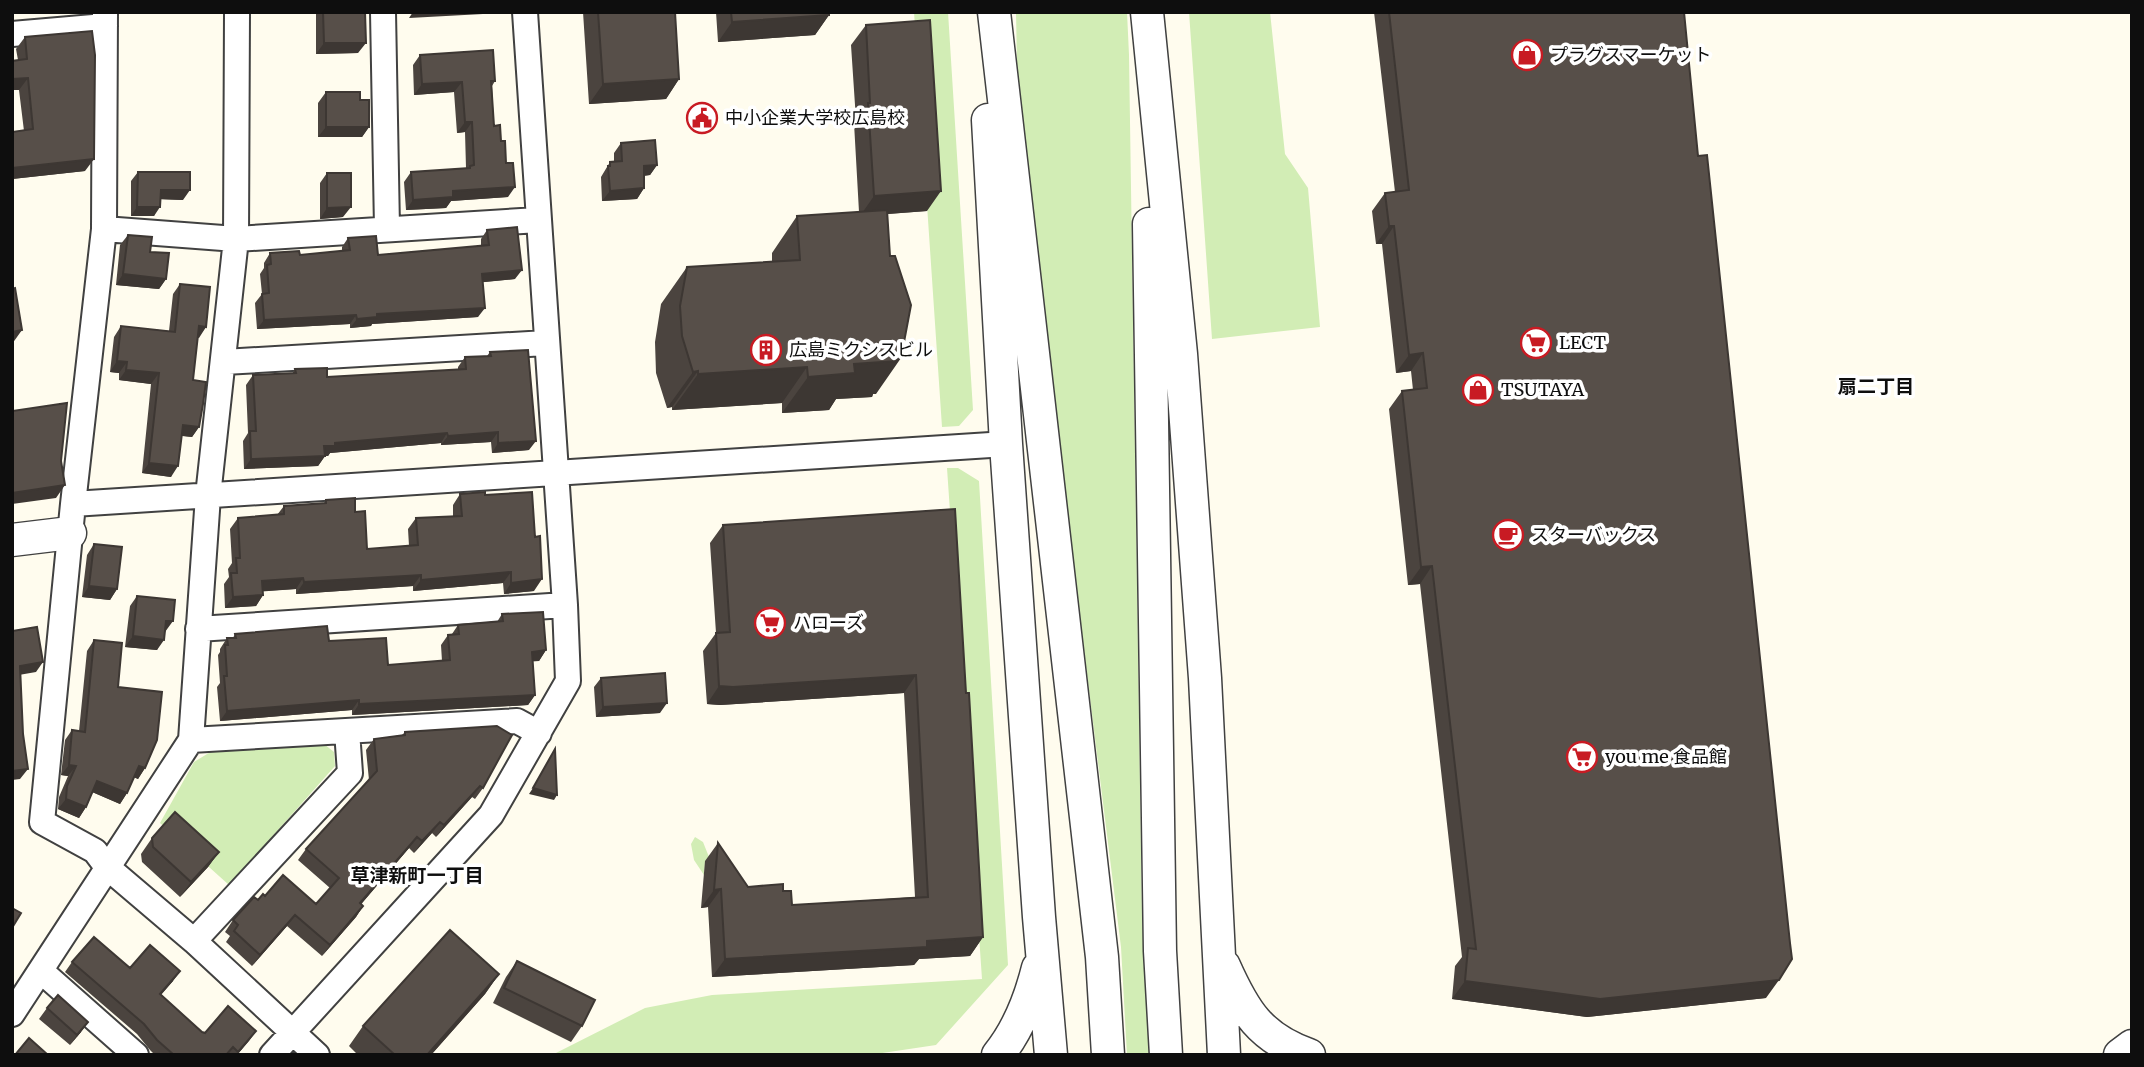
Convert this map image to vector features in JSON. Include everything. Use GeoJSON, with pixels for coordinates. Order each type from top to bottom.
{"type":"FeatureCollection","features":[{"type":"Feature","properties":{"kind":"street"},"geometry":{"type":"LineString","coordinates":[[12,1014],[191,740],[208,496],[236,239],[237,12]]}},
{"type":"Feature","properties":{"kind":"street"},"geometry":{"type":"LineString","coordinates":[[383,12],[387,228]]}},
{"type":"Feature","properties":{"kind":"street"},"geometry":{"type":"LineString","coordinates":[[272,1055],[491,815],[568,681],[525,12]]}},
{"type":"Feature","properties":{"kind":"street"},"geometry":{"type":"LineString","coordinates":[[987,12],[988,142],[1006,444],[1051,1055]]}},
{"type":"Feature","properties":{"kind":"street"},"geometry":{"type":"LineString","coordinates":[[994,12],[1100,944],[1108,1055]]}},
{"type":"Feature","properties":{"kind":"street"},"geometry":{"type":"LineString","coordinates":[[1147,12],[1182,368],[1205,678],[1224,1055]]}},
{"type":"Feature","properties":{"kind":"street"},"geometry":{"type":"LineString","coordinates":[[1147,12],[1160,951],[1166,1055]]}},
{"type":"Feature","properties":{"kind":"street"},"geometry":{"type":"LineString","coordinates":[[12,34],[105,19],[104,229],[71,519],[42,822],[94,851],[107,867],[194,941],[317,1055]]}},
{"type":"Feature","properties":{"kind":"street"},"geometry":{"type":"LineString","coordinates":[[104,229],[236,239],[538,220]]}},
{"type":"Feature","properties":{"kind":"street"},"geometry":{"type":"LineString","coordinates":[[224,362],[547,343]]}},
{"type":"Feature","properties":{"kind":"street"},"geometry":{"type":"LineString","coordinates":[[12,540],[71,519],[208,496],[1006,444]]}},
{"type":"Feature","properties":{"kind":"street"},"geometry":{"type":"LineString","coordinates":[[198,629],[565,605]]}},
{"type":"Feature","properties":{"kind":"street"},"geometry":{"type":"LineString","coordinates":[[191,740],[517,721],[539,733]]}},
{"type":"Feature","properties":{"kind":"street"},"geometry":{"type":"LineString","coordinates":[[194,941],[350,773],[347,731]]}},
{"type":"Feature","properties":{"kind":"street"},"geometry":{"type":"LineString","coordinates":[[998,1055],[1030,1000],[1039,964],[1039,917]]}},
{"type":"Feature","properties":{"kind":"street"},"geometry":{"type":"LineString","coordinates":[[1217,948],[1240,1001],[1253,1020],[1280,1042],[1309,1055]]}},
{"type":"Feature","properties":{"kind":"street"},"geometry":{"type":"LineString","coordinates":[[41,971],[136,1055]]}},
{"type":"Feature","properties":{"kind":"street"},"geometry":{"type":"LineString","coordinates":[[2120,1055],[2132,1046]]}},
{"type":"Feature","properties":{"kind":"green space"},"geometry":{"type":"Polygon","coordinates":[[[914,12],[948,12],[973,410],[959,426],[942,427],[914,12]]]}},
{"type":"Feature","properties":{"kind":"green space"},"geometry":{"type":"Polygon","coordinates":[[[1016,12],[1127,12],[1142,917],[1151,1055],[1127,1055],[1121,947],[1018,120],[1016,12]]]}},
{"type":"Feature","properties":{"kind":"green space"},"geometry":{"type":"Polygon","coordinates":[[[1189,12],[1270,12],[1285,154],[1308,188],[1320,327],[1212,339],[1189,12]]]}},
{"type":"Feature","properties":{"kind":"green space"},"geometry":{"type":"Polygon","coordinates":[[[947,468],[958,468],[979,481],[1008,965],[936,1045],[869,1055],[552,1055],[645,1008],[712,995],[982,979],[947,468]]]}},
{"type":"Feature","properties":{"kind":"green space"},"geometry":{"type":"Polygon","coordinates":[[[324,744],[334,752],[335,766],[229,885],[160,823],[194,762],[212,751],[324,744]]]}},
{"type":"Feature","properties":{"kind":"green space"},"geometry":{"type":"Polygon","coordinates":[[[695,837],[703,842],[709,857],[705,862],[704,875],[694,860],[691,844],[695,837]]]}},
{"type":"Feature","properties":{"kind":"building"},"geometry":{"type":"Polygon","coordinates":[[[323,12],[365,12],[366,43],[324,43],[323,12]]]}},
{"type":"Feature","properties":{"kind":"building"},"geometry":{"type":"Polygon","coordinates":[[[598,12],[675,12],[679,79],[603,84],[598,12]]]}},
{"type":"Feature","properties":{"kind":"building"},"geometry":{"type":"Polygon","coordinates":[[[731,12],[829,12],[829,15],[732,22],[731,12]]]}},
{"type":"Feature","properties":{"kind":"building"},"geometry":{"type":"Polygon","coordinates":[[[1389,12],[1684,12],[1698,156],[1707,155],[1792,959],[1779,980],[1600,999],[1465,981],[1468,948],[1476,949],[1432,566],[1421,567],[1402,391],[1427,388],[1423,353],[1409,355],[1394,226],[1389,226],[1385,193],[1409,190],[1389,12]]]}},
{"type":"Feature","properties":{"kind":"building"},"geometry":{"type":"Polygon","coordinates":[[[930,20],[941,191],[874,196],[866,25],[930,20]]]}},
{"type":"Feature","properties":{"kind":"building"},"geometry":{"type":"Polygon","coordinates":[[[92,31],[95,55],[94,159],[12,168],[12,132],[33,129],[28,78],[12,79],[12,61],[27,59],[25,37],[92,31]]]}},
{"type":"Feature","properties":{"kind":"building"},"geometry":{"type":"Polygon","coordinates":[[[493,50],[495,81],[491,81],[494,126],[500,125],[501,141],[505,141],[506,163],[513,163],[515,187],[453,191],[453,197],[413,200],[411,172],[470,168],[474,165],[472,122],[465,122],[462,82],[422,84],[420,55],[493,50]]]}},
{"type":"Feature","properties":{"kind":"building"},"geometry":{"type":"Polygon","coordinates":[[[326,92],[360,92],[360,100],[369,100],[369,127],[326,127],[326,92]]]}},
{"type":"Feature","properties":{"kind":"building"},"geometry":{"type":"Polygon","coordinates":[[[655,140],[657,165],[644,166],[644,188],[610,191],[608,166],[610,162],[622,161],[621,143],[655,140]]]}},
{"type":"Feature","properties":{"kind":"building"},"geometry":{"type":"Polygon","coordinates":[[[138,172],[190,172],[190,190],[161,190],[160,207],[137,207],[138,172]]]}},
{"type":"Feature","properties":{"kind":"building"},"geometry":{"type":"Polygon","coordinates":[[[327,173],[351,173],[351,207],[327,208],[327,173]]]}},
{"type":"Feature","properties":{"kind":"building"},"geometry":{"type":"Polygon","coordinates":[[[887,210],[890,256],[895,256],[911,305],[901,358],[897,358],[897,361],[854,364],[855,373],[808,377],[807,367],[698,374],[698,371],[693,372],[682,336],[680,306],[687,267],[800,260],[797,216],[887,210]]]}},
{"type":"Feature","properties":{"kind":"building"},"geometry":{"type":"Polygon","coordinates":[[[517,227],[522,270],[482,274],[485,308],[377,314],[377,317],[357,319],[356,315],[264,320],[262,294],[269,293],[267,265],[271,264],[270,253],[299,251],[300,255],[350,250],[348,238],[376,236],[378,255],[489,245],[487,230],[517,227]]]}},
{"type":"Feature","properties":{"kind":"building"},"geometry":{"type":"Polygon","coordinates":[[[128,235],[152,237],[150,252],[169,253],[166,279],[123,274],[128,235]]]}},
{"type":"Feature","properties":{"kind":"building"},"geometry":{"type":"Polygon","coordinates":[[[180,284],[210,287],[206,327],[199,326],[193,380],[206,382],[199,427],[183,425],[178,466],[149,463],[159,373],[126,370],[127,362],[117,361],[121,326],[175,332],[180,284]]]}},
{"type":"Feature","properties":{"kind":"building"},"geometry":{"type":"Polygon","coordinates":[[[15,288],[22,330],[12,332],[12,289],[15,288]]]}},
{"type":"Feature","properties":{"kind":"building"},"geometry":{"type":"Polygon","coordinates":[[[528,350],[536,441],[498,443],[498,432],[448,436],[447,433],[335,443],[335,446],[324,446],[325,456],[251,459],[250,431],[256,431],[253,375],[327,368],[327,377],[466,369],[465,357],[491,356],[490,352],[528,350]]]}},
{"type":"Feature","properties":{"kind":"building"},"geometry":{"type":"Polygon","coordinates":[[[67,403],[61,461],[65,485],[12,493],[12,411],[67,403]]]}},
{"type":"Feature","properties":{"kind":"building"},"geometry":{"type":"Polygon","coordinates":[[[485,492],[485,495],[532,492],[535,537],[540,536],[542,579],[511,583],[511,572],[421,580],[421,575],[304,582],[303,578],[262,581],[263,595],[233,597],[231,573],[237,573],[236,558],[240,558],[238,518],[284,514],[284,506],[355,498],[355,512],[365,511],[367,549],[418,545],[416,518],[462,516],[460,494],[485,492]]]}},
{"type":"Feature","properties":{"kind":"building"},"geometry":{"type":"Polygon","coordinates":[[[955,509],[983,937],[927,941],[927,947],[725,959],[721,889],[714,890],[718,843],[748,887],[783,884],[783,891],[791,891],[792,905],[928,897],[916,675],[719,686],[716,633],[730,632],[723,525],[955,509]]]}},
{"type":"Feature","properties":{"kind":"building"},"geometry":{"type":"Polygon","coordinates":[[[94,544],[122,547],[117,589],[89,586],[94,544]]]}},
{"type":"Feature","properties":{"kind":"building"},"geometry":{"type":"Polygon","coordinates":[[[137,596],[175,600],[173,621],[166,621],[164,640],[133,636],[137,596]]]}},
{"type":"Feature","properties":{"kind":"building"},"geometry":{"type":"Polygon","coordinates":[[[543,612],[546,650],[532,652],[535,695],[359,704],[359,700],[227,711],[225,645],[228,645],[227,638],[236,638],[235,634],[327,626],[329,641],[386,638],[388,665],[450,660],[448,635],[459,634],[458,625],[503,621],[502,614],[543,612]]]}},
{"type":"Feature","properties":{"kind":"building"},"geometry":{"type":"Polygon","coordinates":[[[37,627],[43,662],[20,666],[23,734],[28,769],[12,771],[12,631],[37,627]]]}},
{"type":"Feature","properties":{"kind":"building"},"geometry":{"type":"Polygon","coordinates":[[[94,640],[122,643],[118,687],[162,692],[157,740],[145,768],[139,766],[127,793],[97,781],[86,807],[66,799],[67,786],[76,766],[69,765],[72,730],[85,732],[94,640]]]}},
{"type":"Feature","properties":{"kind":"building"},"geometry":{"type":"Polygon","coordinates":[[[665,673],[667,703],[603,707],[601,678],[665,673]]]}},
{"type":"Feature","properties":{"kind":"building"},"geometry":{"type":"Polygon","coordinates":[[[497,726],[512,735],[483,788],[480,786],[444,825],[440,822],[422,841],[417,837],[360,903],[363,906],[330,945],[295,915],[260,955],[234,931],[238,925],[233,920],[254,897],[258,900],[263,894],[265,896],[283,875],[316,904],[339,878],[306,849],[377,771],[374,739],[405,735],[405,732],[497,726]]]}},
{"type":"Feature","properties":{"kind":"building"},"geometry":{"type":"Polygon","coordinates":[[[555,749],[557,795],[533,788],[555,749]]]}},
{"type":"Feature","properties":{"kind":"building"},"geometry":{"type":"Polygon","coordinates":[[[175,812],[219,852],[191,882],[153,847],[152,838],[175,812]]]}},
{"type":"Feature","properties":{"kind":"building"},"geometry":{"type":"Polygon","coordinates":[[[12,908],[21,913],[12,928],[12,908]]]}},
{"type":"Feature","properties":{"kind":"building"},"geometry":{"type":"Polygon","coordinates":[[[450,930],[499,974],[427,1055],[395,1055],[363,1026],[450,930]]]}},
{"type":"Feature","properties":{"kind":"building"},"geometry":{"type":"Polygon","coordinates":[[[94,937],[130,968],[150,945],[180,971],[160,994],[202,1032],[205,1033],[228,1006],[256,1031],[238,1052],[233,1047],[226,1055],[174,1055],[144,1024],[72,962],[94,937]]]}},
{"type":"Feature","properties":{"kind":"building"},"geometry":{"type":"Polygon","coordinates":[[[517,961],[595,1000],[582,1026],[504,988],[517,961]]]}},
{"type":"Feature","properties":{"kind":"building"},"geometry":{"type":"Polygon","coordinates":[[[58,995],[88,1022],[77,1035],[47,1008],[58,995]]]}},
{"type":"Feature","properties":{"kind":"building"},"geometry":{"type":"Polygon","coordinates":[[[29,1038],[48,1055],[15,1055],[29,1038]]]}},
{"type":"Feature","properties":{"kind":"place","name":"プラグスマーケット"},"geometry":{"type":"Point","coordinates":[1527,55]}},
{"type":"Feature","properties":{"kind":"place","name":"中小企業大学校広島校"},"geometry":{"type":"Point","coordinates":[702,118]}},
{"type":"Feature","properties":{"kind":"place","name":"LECT"},"geometry":{"type":"Point","coordinates":[1536,343]}},
{"type":"Feature","properties":{"kind":"place","name":"広島ミクシスビル"},"geometry":{"type":"Point","coordinates":[766,350]}},
{"type":"Feature","properties":{"kind":"place","name":"TSUTAYA"},"geometry":{"type":"Point","coordinates":[1478,390]}},
{"type":"Feature","properties":{"kind":"place","name":"スターバックス"},"geometry":{"type":"Point","coordinates":[1508,535]}},
{"type":"Feature","properties":{"kind":"place","name":"ハローズ"},"geometry":{"type":"Point","coordinates":[770,623]}},
{"type":"Feature","properties":{"kind":"place","name":"you me 食品館"},"geometry":{"type":"Point","coordinates":[1582,757]}},
{"type":"Feature","properties":{"kind":"district","name":"扇二丁目"},"geometry":{"type":"Point","coordinates":[1876,386]}},
{"type":"Feature","properties":{"kind":"district","name":"草津新町一丁目"},"geometry":{"type":"Point","coordinates":[417,875]}}]}
